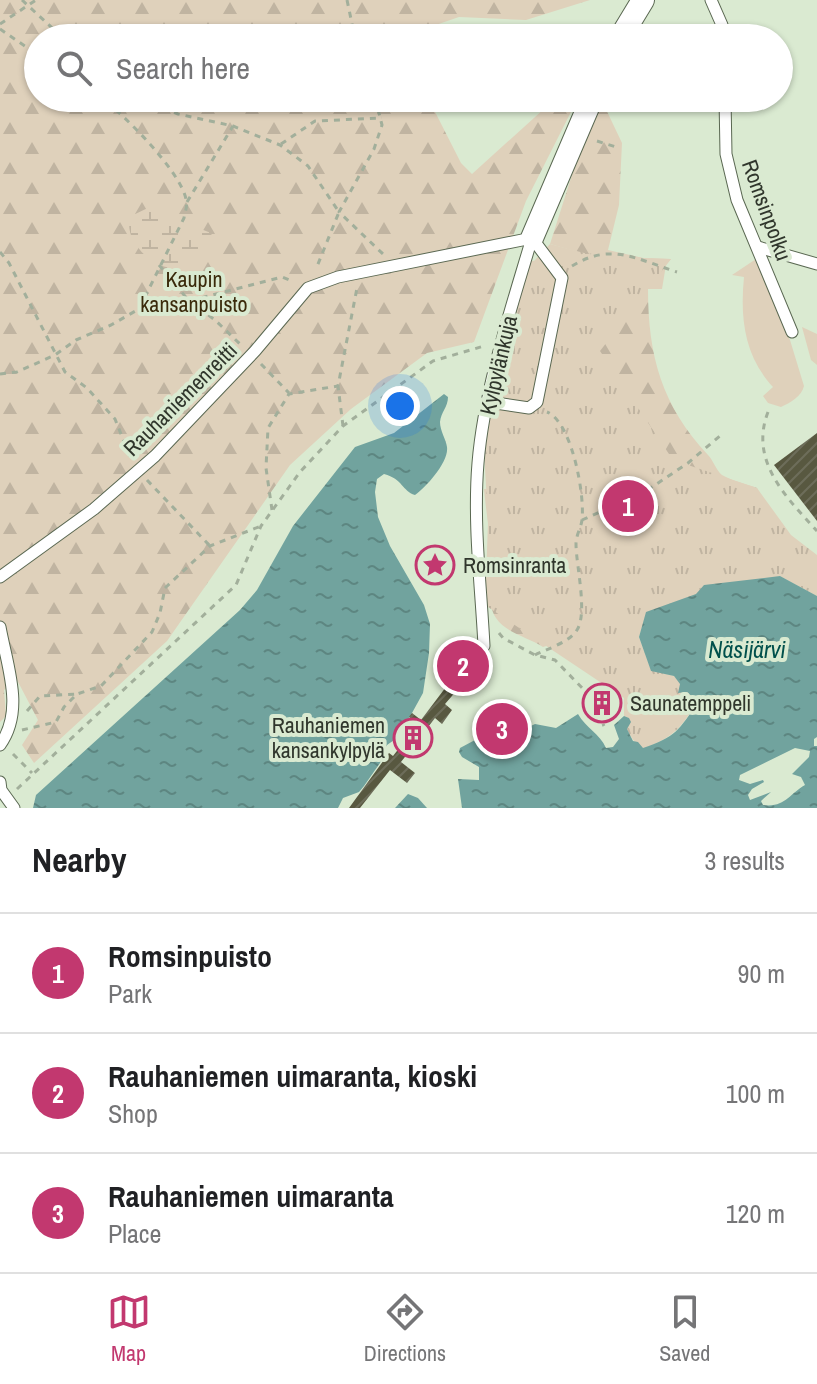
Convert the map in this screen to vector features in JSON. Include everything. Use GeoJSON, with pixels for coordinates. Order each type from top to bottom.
{"type":"FeatureCollection","features":[{"type":"Feature","properties":{"kind":"street"},"geometry":{"type":"LineString","coordinates":[[628,24],[643,0]]}},
{"type":"Feature","properties":{"kind":"street","name":"Kylpylänkuja"},"geometry":{"type":"LineString","coordinates":[[532,238],[586,112]]}},
{"type":"Feature","properties":{"kind":"lane"},"geometry":{"type":"LineString","coordinates":[[711,0],[722,24]]}},
{"type":"Feature","properties":{"kind":"lane","name":"Romsinpolku"},"geometry":{"type":"LineString","coordinates":[[725,112],[726,154],[737,200],[792,332]]}},
{"type":"Feature","properties":{"kind":"lane"},"geometry":{"type":"LineString","coordinates":[[308,288],[360,272],[532,238],[562,278],[537,402],[529,408],[489,402]]}},
{"type":"Feature","properties":{"kind":"lane","name":"Kylpylänkuja"},"geometry":{"type":"LineString","coordinates":[[484,646],[477,528],[478,462],[499,348],[532,238]]}},
{"type":"Feature","properties":{"kind":"lane"},"geometry":{"type":"LineString","coordinates":[[758,247],[817,264]]}},
{"type":"Feature","properties":{"kind":"lane","name":"Rauhaniemenreitti"},"geometry":{"type":"LineString","coordinates":[[0,577],[94,509],[155,456],[308,288]]}},
{"type":"Feature","properties":{"kind":"lane"},"geometry":{"type":"LineString","coordinates":[[0,627],[13,691],[9,732],[1,744]]}},
{"type":"Feature","properties":{"kind":"lane"},"geometry":{"type":"LineString","coordinates":[[0,782],[11,805]]}},
{"type":"Feature","properties":{"kind":"path"},"geometry":{"type":"LineString","coordinates":[[22,0],[48,24]]}},
{"type":"Feature","properties":{"kind":"path"},"geometry":{"type":"LineString","coordinates":[[24,45],[0,27],[36,0]]}},
{"type":"Feature","properties":{"kind":"path"},"geometry":{"type":"LineString","coordinates":[[347,0],[352,24]]}},
{"type":"Feature","properties":{"kind":"path"},"geometry":{"type":"LineString","coordinates":[[120,112],[180,183],[187,202]]}},
{"type":"Feature","properties":{"kind":"path"},"geometry":{"type":"LineString","coordinates":[[173,112],[233,126],[280,145],[308,166],[339,212],[395,265]]}},
{"type":"Feature","properties":{"kind":"path"},"geometry":{"type":"LineString","coordinates":[[159,265],[189,301],[282,277],[308,288],[339,212],[374,149],[382,125],[380,112]]}},
{"type":"Feature","properties":{"kind":"path"},"geometry":{"type":"LineString","coordinates":[[280,145],[315,121],[382,118]]}},
{"type":"Feature","properties":{"kind":"path"},"geometry":{"type":"LineString","coordinates":[[0,374],[17,372],[55,355],[76,340],[139,309],[159,265],[176,239],[187,202],[233,126]]}},
{"type":"Feature","properties":{"kind":"path"},"geometry":{"type":"LineString","coordinates":[[0,252],[9,263],[65,372],[87,388],[115,419],[136,472],[153,485],[210,546]]}},
{"type":"Feature","properties":{"kind":"path"},"geometry":{"type":"LineString","coordinates":[[558,275],[589,255],[608,252],[677,272]]}},
{"type":"Feature","properties":{"kind":"path"},"geometry":{"type":"LineString","coordinates":[[343,426],[338,386],[360,272]]}},
{"type":"Feature","properties":{"kind":"path"},"geometry":{"type":"LineString","coordinates":[[11,805],[32,773],[236,585],[261,526],[300,472],[343,426],[433,361],[484,346],[499,348]]}},
{"type":"Feature","properties":{"kind":"path"},"geometry":{"type":"LineString","coordinates":[[272,510],[266,468],[268,428],[289,394],[338,386]]}},
{"type":"Feature","properties":{"kind":"path"},"geometry":{"type":"LineString","coordinates":[[532,406],[554,415],[572,446],[582,520],[576,543],[579,625],[571,636],[535,655]]}},
{"type":"Feature","properties":{"kind":"path"},"geometry":{"type":"LineString","coordinates":[[768,412],[761,442],[766,463],[817,531]]}},
{"type":"Feature","properties":{"kind":"path"},"geometry":{"type":"LineString","coordinates":[[582,520],[646,491],[688,463],[721,435]]}},
{"type":"Feature","properties":{"kind":"path"},"geometry":{"type":"LineString","coordinates":[[9,732],[40,696],[77,694],[101,686],[152,632],[165,588],[210,546],[261,526]]}},
{"type":"Feature","properties":{"kind":"path"},"geometry":{"type":"LineString","coordinates":[[482,611],[503,638],[535,655],[555,660],[587,693],[604,726]]}},
{"type":"Feature","properties":{"kind":"path"},"geometry":{"type":"LineString","coordinates":[[9,732],[56,722],[64,707],[77,694]]}},
{"type":"Feature","properties":{"kind":"path"},"geometry":{"type":"LineString","coordinates":[[1,744],[32,773]]}},
{"type":"Feature","properties":{"kind":"green space","name":"Kaupin kansanpuisto"},"geometry":{"type":"Polygon","coordinates":[[[0,0],[590,0],[526,20],[459,17],[439,24],[24,24],[24,112],[435,112],[461,163],[472,174],[541,112],[571,112],[526,201],[474,342],[427,353],[351,409],[290,465],[167,641],[34,763],[22,745],[38,720],[17,680],[4,690],[6,716],[0,722],[0,0]]]}},
{"type":"Feature","properties":{"kind":"green space"},"geometry":{"type":"Polygon","coordinates":[[[599,112],[607,112],[622,143],[619,205],[608,250],[643,258],[671,259],[666,265],[662,289],[648,289],[655,358],[669,399],[692,437],[720,473],[757,488],[760,503],[817,596],[780,576],[543,647],[505,627],[496,618],[490,596],[491,564],[484,489],[589,492],[588,255],[550,244],[578,156],[599,112]]]}},
{"type":"Feature","properties":{"kind":"green space"},"geometry":{"type":"Polygon","coordinates":[[[152,206],[211,233],[215,245],[206,257],[183,268],[159,265],[148,258],[131,235],[129,217],[152,206]]]}},
{"type":"Feature","properties":{"kind":"green space"},"geometry":{"type":"Polygon","coordinates":[[[550,244],[588,254],[608,251],[643,258],[671,259],[600,351],[673,460],[757,488],[791,535],[817,555],[817,596],[780,576],[696,594],[647,612],[639,637],[651,670],[674,676],[698,702],[676,731],[643,749],[626,729],[629,718],[624,716],[624,698],[485,605],[488,522],[484,450],[504,349],[528,260],[534,261],[550,244]]]}},
{"type":"Feature","properties":{"kind":"green space"},"geometry":{"type":"Polygon","coordinates":[[[756,259],[790,340],[804,386],[798,396],[781,407],[768,403],[763,396],[773,387],[756,362],[746,335],[744,277],[732,275],[756,259]]]}},
{"type":"Feature","properties":{"kind":"green space"},"geometry":{"type":"Polygon","coordinates":[[[802,327],[817,334],[817,365],[811,360],[802,327]]]}},
{"type":"Feature","properties":{"kind":"water"},"geometry":{"type":"Polygon","coordinates":[[[444,394],[448,401],[440,422],[447,453],[436,474],[415,495],[390,476],[384,474],[377,479],[378,517],[390,546],[424,605],[430,624],[429,653],[423,693],[397,738],[387,745],[380,763],[359,792],[343,798],[338,808],[33,808],[36,795],[240,610],[257,590],[293,526],[355,447],[394,433],[444,394]]]}},
{"type":"Feature","properties":{"kind":"water","name":"Näsijärvi"},"geometry":{"type":"Polygon","coordinates":[[[780,576],[817,596],[817,737],[814,746],[817,746],[817,808],[462,808],[458,779],[479,780],[479,767],[459,752],[460,748],[475,740],[490,752],[496,751],[497,742],[535,724],[556,728],[578,714],[606,748],[613,747],[619,739],[614,725],[624,716],[631,722],[627,729],[633,741],[643,748],[676,731],[698,702],[687,692],[678,693],[680,684],[674,676],[651,671],[639,637],[646,612],[696,594],[704,585],[780,576]],[[795,748],[740,775],[739,780],[750,784],[764,782],[752,789],[748,795],[750,800],[771,792],[761,801],[763,805],[777,804],[805,785],[801,777],[792,774],[809,757],[810,751],[795,748]]]}},
{"type":"Feature","properties":{"kind":"water"},"geometry":{"type":"Polygon","coordinates":[[[408,794],[418,798],[427,808],[395,808],[408,794]]]}},
{"type":"Feature","properties":{"kind":"building"},"geometry":{"type":"Polygon","coordinates":[[[817,433],[817,521],[774,465],[817,433]]]}},
{"type":"Feature","properties":{"kind":"building","name":"Rauhaniemen kansankylpylä"},"geometry":{"type":"Polygon","coordinates":[[[458,664],[471,674],[445,704],[452,710],[442,724],[435,718],[401,762],[415,773],[407,783],[390,770],[360,808],[349,808],[389,753],[393,756],[418,724],[409,717],[412,713],[421,720],[452,679],[449,677],[458,664]]]}},
{"type":"Feature","properties":{"kind":"building","name":"Saunatemppeli"},"geometry":{"type":"Polygon","coordinates":[[[602,696],[609,703],[602,710],[595,703],[602,696]]]}},
{"type":"Feature","properties":{"kind":"place","name":"Romsinpuisto"},"geometry":{"type":"Point","coordinates":[628,506]}},
{"type":"Feature","properties":{"kind":"place","name":"Romsinranta"},"geometry":{"type":"Point","coordinates":[435,565]}},
{"type":"Feature","properties":{"kind":"place","name":"Rauhaniemen uimaranta, kioski"},"geometry":{"type":"Point","coordinates":[463,666]}},
{"type":"Feature","properties":{"kind":"place","name":"Saunatemppeli"},"geometry":{"type":"Point","coordinates":[602,703]}},
{"type":"Feature","properties":{"kind":"place","name":"Rauhaniemen uimaranta"},"geometry":{"type":"Point","coordinates":[502,729]}},
{"type":"Feature","properties":{"kind":"place","name":"Rauhaniemen kansankylpylä"},"geometry":{"type":"Point","coordinates":[413,738]}}]}
